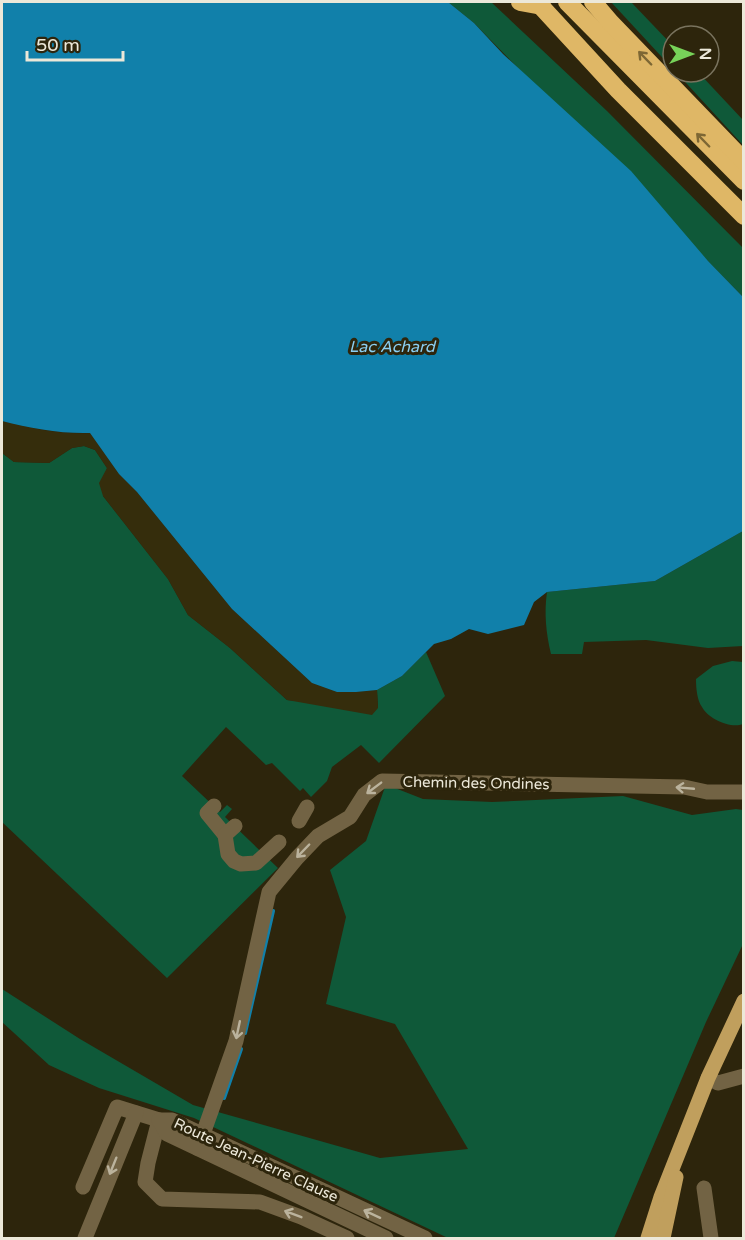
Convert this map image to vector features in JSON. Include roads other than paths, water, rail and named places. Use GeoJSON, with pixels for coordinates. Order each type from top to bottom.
{"type":"FeatureCollection","features":[{"type":"Feature","properties":{"kind":"highway"},"geometry":{"type":"LineString","coordinates":[[520,2],[540,4],[618,90],[744,216]]}},
{"type":"Feature","properties":{"kind":"highway"},"geometry":{"type":"LineString","coordinates":[[567,2],[744,181]]}},
{"type":"Feature","properties":{"kind":"highway"},"geometry":{"type":"LineString","coordinates":[[593,2],[744,161]]}},
{"type":"Feature","properties":{"kind":"main road"},"geometry":{"type":"LineString","coordinates":[[648,1239],[661,1197],[708,1078],[744,1001]]}},
{"type":"Feature","properties":{"kind":"main road"},"geometry":{"type":"LineString","coordinates":[[663,1239],[682,1145]]}},
{"type":"Feature","properties":{"kind":"main road"},"geometry":{"type":"LineString","coordinates":[[640,1239],[653,1202],[661,1197]]}},
{"type":"Feature","properties":{"kind":"street","name":"Chemin des Ondines"},"geometry":{"type":"LineString","coordinates":[[200,1141],[236,1041],[269,892],[318,836],[350,817],[364,795],[382,781],[684,787],[706,792],[744,792]]}},
{"type":"Feature","properties":{"kind":"street"},"geometry":{"type":"LineString","coordinates":[[214,806],[207,813],[230,831],[228,854],[234,861],[241,864],[256,863],[279,842]]}},
{"type":"Feature","properties":{"kind":"street"},"geometry":{"type":"LineString","coordinates":[[299,821],[308,807]]}},
{"type":"Feature","properties":{"kind":"street"},"geometry":{"type":"LineString","coordinates":[[708,1078],[718,1083],[744,1076]]}},
{"type":"Feature","properties":{"kind":"street"},"geometry":{"type":"LineString","coordinates":[[83,1186],[117,1107],[136,1113],[85,1239]]}},
{"type":"Feature","properties":{"kind":"street","name":"Route Jean-Pierre Clause"},"geometry":{"type":"LineString","coordinates":[[136,1113],[159,1120],[172,1120],[200,1141],[386,1239]]}},
{"type":"Feature","properties":{"kind":"street"},"geometry":{"type":"LineString","coordinates":[[159,1120],[145,1182],[162,1199],[260,1202],[301,1217],[347,1239]]}},
{"type":"Feature","properties":{"kind":"street","name":"Route Jean-Pierre Clause"},"geometry":{"type":"LineString","coordinates":[[200,1141],[425,1239]]}},
{"type":"Feature","properties":{"kind":"street"},"geometry":{"type":"LineString","coordinates":[[704,1188],[711,1239]]}},
{"type":"Feature","properties":{"kind":"water","name":"Lac Achard"},"geometry":{"type":"Polygon","coordinates":[[[2,2],[448,2],[474,23],[503,54],[631,171],[708,261],[743,297],[743,531],[655,581],[547,592],[534,602],[524,625],[488,634],[469,629],[451,639],[434,644],[402,676],[377,690],[337,692],[312,683],[232,609],[137,492],[119,474],[90,433],[46,430],[2,421],[2,2]]]}},
{"type":"Feature","properties":{"kind":"waterway"},"geometry":{"type":"LineString","coordinates":[[245,1033],[273,911]]}},
{"type":"Feature","properties":{"kind":"waterway"},"geometry":{"type":"LineString","coordinates":[[224,1098],[241,1049]]}}]}
